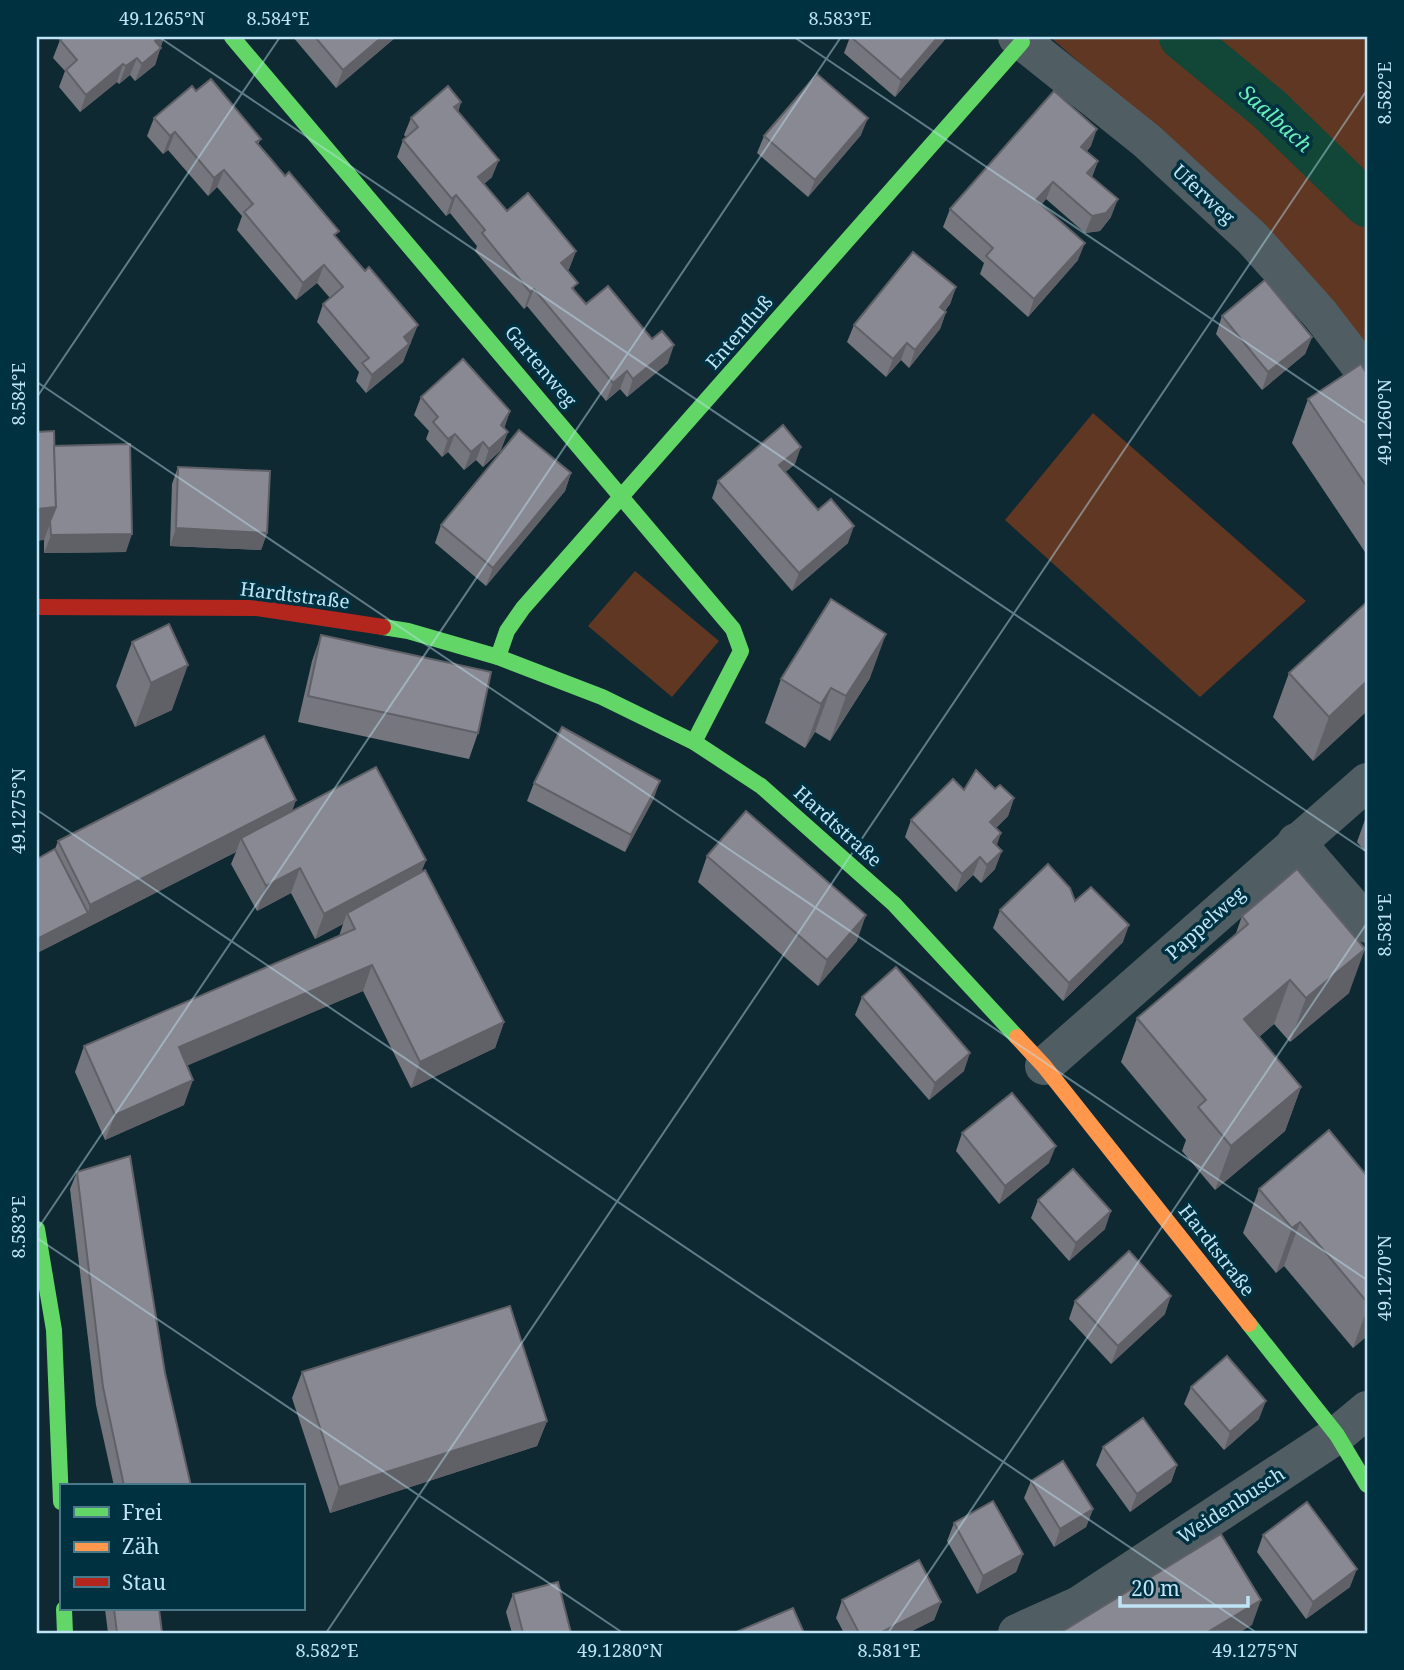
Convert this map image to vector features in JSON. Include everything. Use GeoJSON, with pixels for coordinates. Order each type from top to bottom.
{"type":"FeatureCollection","features":[{"type":"Feature","properties":{"kind":"street","name":"Gartenweg"},"geometry":{"type":"LineString","coordinates":[[232,37],[733,629],[741,651],[694,742]]}},
{"type":"Feature","properties":{"kind":"street","name":"Entenfluß"},"geometry":{"type":"LineString","coordinates":[[499,657],[507,631],[523,608],[1019,39]]}},
{"type":"Feature","properties":{"kind":"street","name":"Uferweg"},"geometry":{"type":"LineString","coordinates":[[1019,39],[1147,141],[1252,238],[1320,314],[1367,375]]}},
{"type":"Feature","properties":{"kind":"street","name":"Hardtstraße"},"geometry":{"type":"LineString","coordinates":[[37,607],[257,608],[408,631],[499,657],[601,697],[694,742],[761,786],[894,904],[1044,1066],[1337,1435],[1367,1485]]}},
{"type":"Feature","properties":{"kind":"street","name":"Pappelweg"},"geometry":{"type":"LineString","coordinates":[[1044,1066],[1367,782]]}},
{"type":"Feature","properties":{"kind":"street"},"geometry":{"type":"LineString","coordinates":[[1296,842],[1367,924]]}},
{"type":"Feature","properties":{"kind":"street"},"geometry":{"type":"LineString","coordinates":[[37,1229],[46,1263],[47,1381],[60,1493]]}},
{"type":"Feature","properties":{"kind":"street","name":"Weidenbusch"},"geometry":{"type":"LineString","coordinates":[[1017,1633],[1079,1605],[1337,1435],[1367,1410]]}},
{"type":"Feature","properties":{"kind":"street"},"geometry":{"type":"LineString","coordinates":[[64,1610],[65,1633]]}},
{"type":"Feature","properties":{"kind":"shaded area"},"geometry":{"type":"Polygon","coordinates":[[[1050,37],[1367,37],[1367,347],[1245,207],[1050,37]]]}},
{"type":"Feature","properties":{"kind":"shaded area"},"geometry":{"type":"Polygon","coordinates":[[[1093,413],[1306,601],[1200,697],[1005,520],[1093,413]]]}},
{"type":"Feature","properties":{"kind":"shaded area"},"geometry":{"type":"Polygon","coordinates":[[[635,571],[719,641],[672,697],[588,626],[635,571]]]}},
{"type":"Feature","properties":{"kind":"building"},"geometry":{"type":"Polygon","coordinates":[[[64,37],[160,37],[155,41],[161,48],[142,64],[137,58],[126,66],[123,64],[86,95],[66,70],[77,60],[60,40],[64,37]]]}},
{"type":"Feature","properties":{"kind":"building"},"geometry":{"type":"Polygon","coordinates":[[[315,37],[382,37],[343,70],[315,37]]]}},
{"type":"Feature","properties":{"kind":"building"},"geometry":{"type":"Polygon","coordinates":[[[851,37],[938,37],[901,80],[851,37]]]}},
{"type":"Feature","properties":{"kind":"building"},"geometry":{"type":"Polygon","coordinates":[[[817,74],[868,118],[815,180],[764,136],[817,74]]]}},
{"type":"Feature","properties":{"kind":"building"},"geometry":{"type":"Polygon","coordinates":[[[211,79],[261,139],[256,142],[285,176],[289,172],[339,231],[334,235],[365,271],[369,267],[418,325],[404,337],[409,344],[372,375],[362,363],[369,358],[323,304],[343,287],[324,265],[303,283],[244,212],[253,204],[224,170],[214,178],[175,132],[170,136],[154,118],[192,86],[196,91],[211,79]]]}},
{"type":"Feature","properties":{"kind":"building"},"geometry":{"type":"Polygon","coordinates":[[[448,86],[461,102],[454,107],[499,160],[478,177],[507,211],[528,193],[576,251],[561,263],[578,283],[572,288],[586,304],[608,286],[652,339],[662,331],[674,345],[633,379],[627,371],[613,383],[534,289],[530,292],[482,233],[485,230],[456,195],[452,199],[403,140],[418,127],[411,118],[448,86]]]}},
{"type":"Feature","properties":{"kind":"building"},"geometry":{"type":"Polygon","coordinates":[[[1054,91],[1097,129],[1081,147],[1098,161],[1087,173],[1118,199],[1106,213],[1092,216],[1053,182],[1036,200],[1085,243],[1034,299],[986,256],[993,248],[950,209],[1054,91]]]}},
{"type":"Feature","properties":{"kind":"building"},"geometry":{"type":"Polygon","coordinates":[[[913,252],[956,287],[940,307],[946,312],[915,350],[907,343],[893,359],[854,325],[913,252]]]}},
{"type":"Feature","properties":{"kind":"building"},"geometry":{"type":"Polygon","coordinates":[[[1265,280],[1312,337],[1268,372],[1222,316],[1265,280]]]}},
{"type":"Feature","properties":{"kind":"building"},"geometry":{"type":"Polygon","coordinates":[[[463,359],[510,411],[501,425],[508,432],[489,449],[483,442],[471,452],[455,434],[448,439],[433,422],[438,417],[421,397],[463,359]]]}},
{"type":"Feature","properties":{"kind":"building"},"geometry":{"type":"Polygon","coordinates":[[[1361,364],[1367,374],[1367,487],[1308,399],[1361,364]]]}},
{"type":"Feature","properties":{"kind":"building"},"geometry":{"type":"Polygon","coordinates":[[[783,425],[801,447],[779,465],[818,510],[831,499],[854,526],[799,573],[718,481],[783,425]]]}},
{"type":"Feature","properties":{"kind":"building"},"geometry":{"type":"Polygon","coordinates":[[[519,430],[571,473],[493,568],[441,525],[519,430]]]}},
{"type":"Feature","properties":{"kind":"building"},"geometry":{"type":"Polygon","coordinates":[[[54,431],[56,507],[37,509],[37,432],[54,431]]]}},
{"type":"Feature","properties":{"kind":"building"},"geometry":{"type":"Polygon","coordinates":[[[130,444],[132,534],[51,535],[50,521],[56,507],[54,446],[130,444]]]}},
{"type":"Feature","properties":{"kind":"building"},"geometry":{"type":"Polygon","coordinates":[[[178,467],[270,471],[267,533],[176,528],[178,467]]]}},
{"type":"Feature","properties":{"kind":"building"},"geometry":{"type":"Polygon","coordinates":[[[831,599],[886,634],[846,696],[831,688],[821,704],[781,679],[831,599]]]}},
{"type":"Feature","properties":{"kind":"building"},"geometry":{"type":"Polygon","coordinates":[[[1367,602],[1367,681],[1329,717],[1289,673],[1367,602]]]}},
{"type":"Feature","properties":{"kind":"building"},"geometry":{"type":"Polygon","coordinates":[[[169,624],[188,665],[151,683],[132,642],[169,624]]]}},
{"type":"Feature","properties":{"kind":"building"},"geometry":{"type":"Polygon","coordinates":[[[321,635],[491,672],[478,733],[308,696],[321,635]]]}},
{"type":"Feature","properties":{"kind":"building"},"geometry":{"type":"Polygon","coordinates":[[[562,727],[660,781],[631,835],[534,783],[562,727]]]}},
{"type":"Feature","properties":{"kind":"building"},"geometry":{"type":"Polygon","coordinates":[[[264,736],[296,800],[90,905],[58,841],[264,736]]]}},
{"type":"Feature","properties":{"kind":"building"},"geometry":{"type":"Polygon","coordinates":[[[376,767],[426,860],[324,914],[300,868],[266,886],[241,838],[376,767]]]}},
{"type":"Feature","properties":{"kind":"building"},"geometry":{"type":"Polygon","coordinates":[[[976,770],[995,789],[1000,785],[1014,798],[990,822],[1001,833],[993,842],[1002,851],[987,865],[980,857],[962,874],[911,820],[953,779],[964,790],[976,770]]]}},
{"type":"Feature","properties":{"kind":"building"},"geometry":{"type":"Polygon","coordinates":[[[746,811],[866,915],[827,960],[707,856],[746,811]]]}},
{"type":"Feature","properties":{"kind":"building"},"geometry":{"type":"Polygon","coordinates":[[[55,849],[88,913],[37,939],[37,859],[55,849]]]}},
{"type":"Feature","properties":{"kind":"building"},"geometry":{"type":"Polygon","coordinates":[[[1048,864],[1070,888],[1075,901],[1091,887],[1129,925],[1069,983],[1000,910],[1048,864]]]}},
{"type":"Feature","properties":{"kind":"building"},"geometry":{"type":"Polygon","coordinates":[[[1297,869],[1365,949],[1306,998],[1290,980],[1244,1019],[1301,1087],[1231,1146],[1198,1107],[1206,1100],[1137,1018],[1248,924],[1242,916],[1297,869]]]}},
{"type":"Feature","properties":{"kind":"building"},"geometry":{"type":"Polygon","coordinates":[[[425,870],[504,1022],[420,1062],[372,965],[179,1047],[193,1080],[115,1115],[84,1046],[355,929],[347,913],[425,870]]]}},
{"type":"Feature","properties":{"kind":"building"},"geometry":{"type":"Polygon","coordinates":[[[896,967],[970,1053],[935,1083],[862,997],[896,967]]]}},
{"type":"Feature","properties":{"kind":"building"},"geometry":{"type":"Polygon","coordinates":[[[1012,1093],[1056,1146],[1005,1186],[962,1133],[1012,1093]]]}},
{"type":"Feature","properties":{"kind":"building"},"geometry":{"type":"Polygon","coordinates":[[[1329,1130],[1367,1176],[1367,1302],[1300,1222],[1292,1228],[1259,1189],[1329,1130]]]}},
{"type":"Feature","properties":{"kind":"building"},"geometry":{"type":"Polygon","coordinates":[[[130,1156],[165,1373],[191,1484],[124,1484],[103,1387],[77,1172],[130,1156]]]}},
{"type":"Feature","properties":{"kind":"building"},"geometry":{"type":"Polygon","coordinates":[[[1073,1169],[1111,1211],[1076,1243],[1038,1200],[1073,1169]]]}},
{"type":"Feature","properties":{"kind":"building"},"geometry":{"type":"Polygon","coordinates":[[[1129,1251],[1171,1296],[1118,1346],[1075,1301],[1129,1251]]]}},
{"type":"Feature","properties":{"kind":"building"},"geometry":{"type":"Polygon","coordinates":[[[510,1306],[547,1421],[339,1487],[302,1372],[510,1306]]]}},
{"type":"Feature","properties":{"kind":"building"},"geometry":{"type":"Polygon","coordinates":[[[1227,1356],[1266,1401],[1230,1432],[1191,1387],[1227,1356]]]}},
{"type":"Feature","properties":{"kind":"building"},"geometry":{"type":"Polygon","coordinates":[[[1143,1418],[1177,1465],[1137,1494],[1103,1447],[1143,1418]]]}},
{"type":"Feature","properties":{"kind":"building"},"geometry":{"type":"Polygon","coordinates":[[[1063,1461],[1093,1509],[1060,1529],[1031,1481],[1063,1461]]]}},
{"type":"Feature","properties":{"kind":"building"},"geometry":{"type":"Polygon","coordinates":[[[993,1501],[1023,1554],[983,1576],[954,1523],[993,1501]]]}},
{"type":"Feature","properties":{"kind":"building"},"geometry":{"type":"Polygon","coordinates":[[[1307,1502],[1357,1569],[1313,1602],[1263,1535],[1307,1502]]]}},
{"type":"Feature","properties":{"kind":"building"},"geometry":{"type":"Polygon","coordinates":[[[1221,1534],[1261,1600],[1206,1633],[1060,1633],[1221,1534]]]}},
{"type":"Feature","properties":{"kind":"building"},"geometry":{"type":"Polygon","coordinates":[[[919,1560],[941,1602],[880,1633],[859,1633],[842,1600],[919,1560]]]}},
{"type":"Feature","properties":{"kind":"building"},"geometry":{"type":"Polygon","coordinates":[[[558,1582],[571,1633],[523,1633],[513,1594],[558,1582]]]}},
{"type":"Feature","properties":{"kind":"building"},"geometry":{"type":"Polygon","coordinates":[[[793,1608],[804,1633],[734,1633],[793,1608]]]}},
{"type":"Feature","properties":{"kind":"building"},"geometry":{"type":"Polygon","coordinates":[[[114,1610],[159,1610],[162,1633],[117,1633],[114,1610]]]}},
{"type":"Feature","properties":{"kind":"waterway","name":"Saalbach"},"geometry":{"type":"LineString","coordinates":[[1182,37],[1269,109],[1367,204]]}},
{"type":"Feature","properties":{"kind":"traffic: fast"},"geometry":{"type":"LineString","coordinates":[[232,37],[733,629],[741,651],[694,742]]}},
{"type":"Feature","properties":{"kind":"traffic: fast"},"geometry":{"type":"LineString","coordinates":[[498,657],[507,631],[523,608],[1022,42]]}},
{"type":"Feature","properties":{"kind":"traffic: fast"},"geometry":{"type":"LineString","coordinates":[[383,627],[408,631],[498,657],[602,697],[694,742],[761,786],[894,904],[1017,1037]]}},
{"type":"Feature","properties":{"kind":"traffic: fast"},"geometry":{"type":"LineString","coordinates":[[37,1229],[54,1330],[60,1484]]}},
{"type":"Feature","properties":{"kind":"traffic: fast"},"geometry":{"type":"LineString","coordinates":[[1249,1324],[1337,1435],[1367,1485]]}},
{"type":"Feature","properties":{"kind":"traffic: fast"},"geometry":{"type":"LineString","coordinates":[[64,1610],[65,1633]]}},
{"type":"Feature","properties":{"kind":"traffic: slow"},"geometry":{"type":"LineString","coordinates":[[1017,1037],[1044,1066],[1249,1324]]}},
{"type":"Feature","properties":{"kind":"traffic: jam"},"geometry":{"type":"LineString","coordinates":[[37,607],[257,608],[383,627]]}}]}
